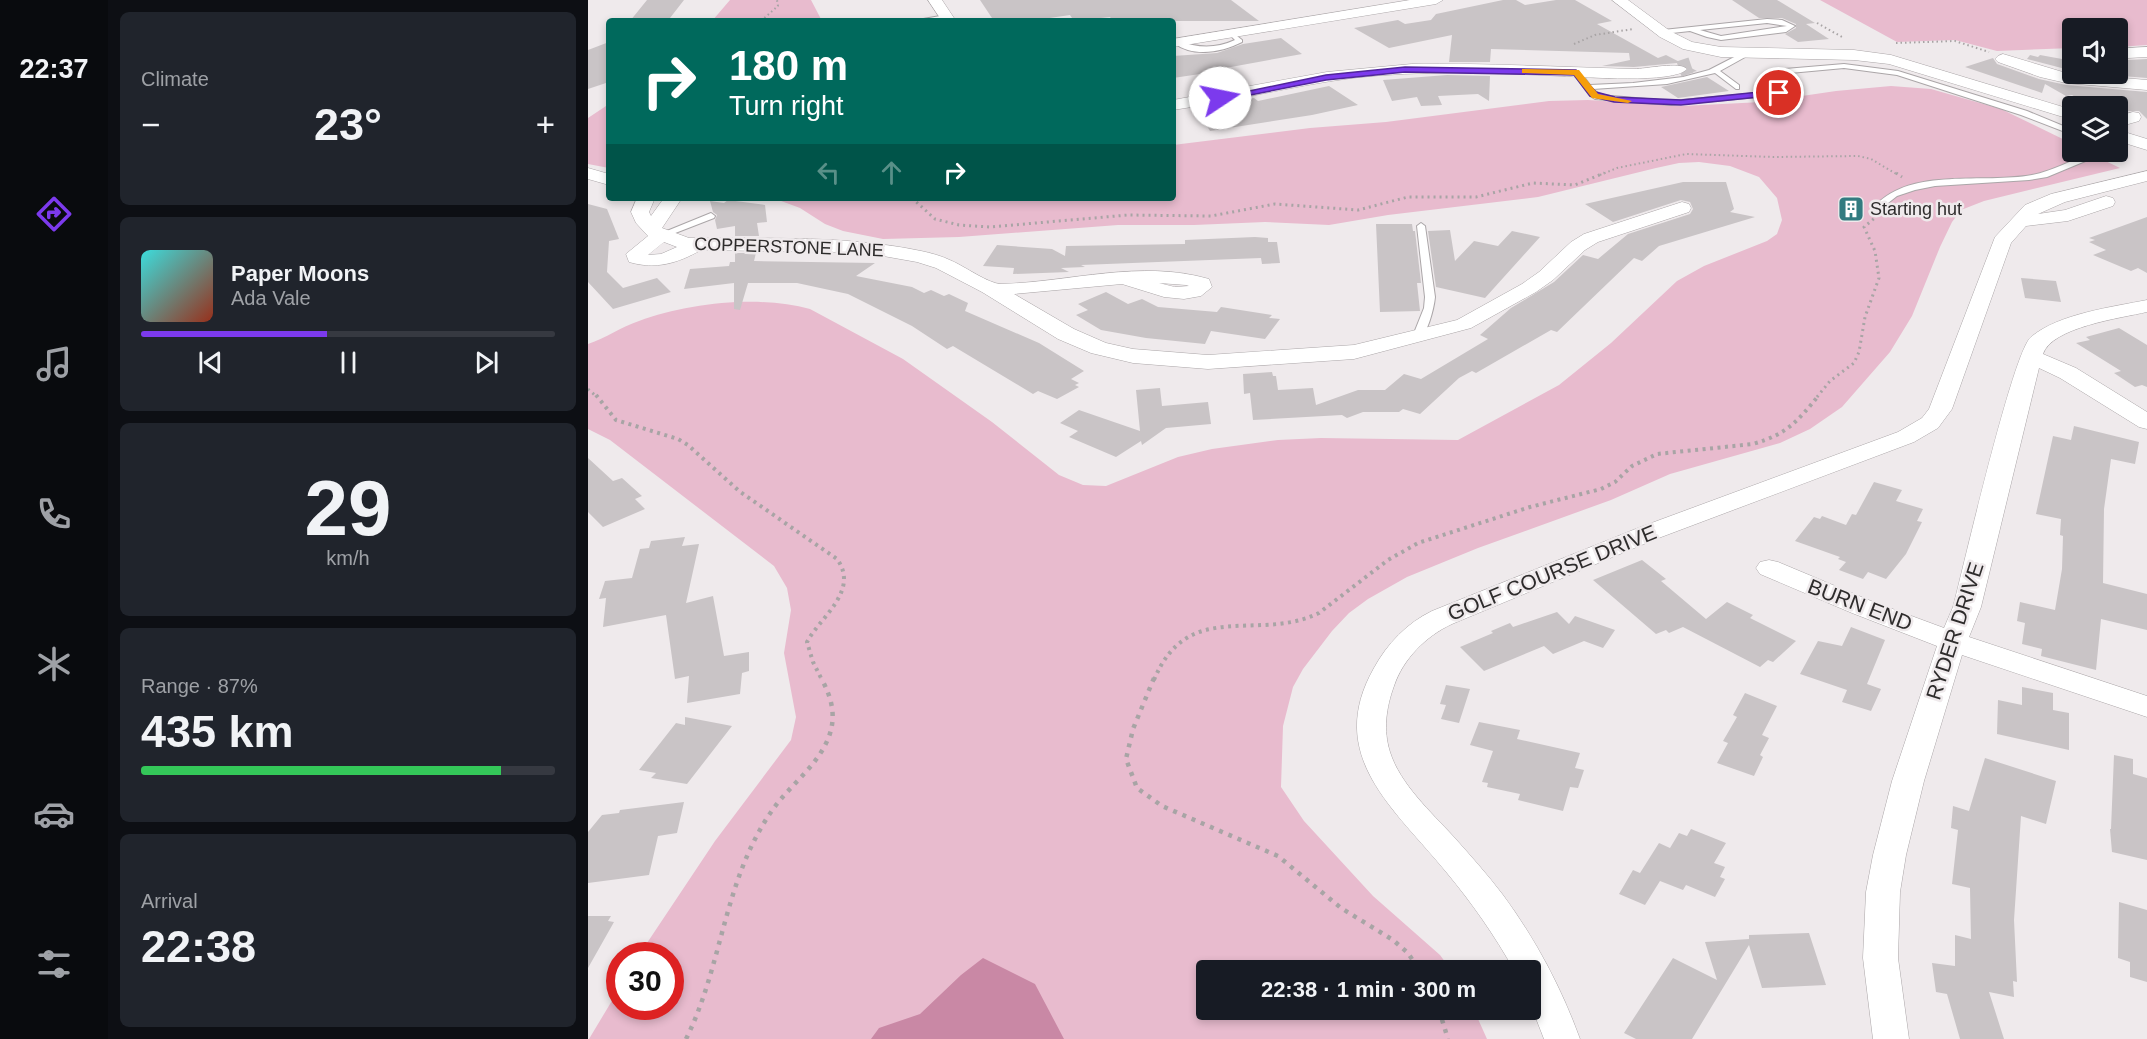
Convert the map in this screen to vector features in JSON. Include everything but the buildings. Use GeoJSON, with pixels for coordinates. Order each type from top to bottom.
{"type":"FeatureCollection","features":[{"type":"Feature","properties":{"kind":"street"},"geometry":{"type":"LineString","coordinates":[[935,0],[946,18]]}},
{"type":"Feature","properties":{"kind":"street"},"geometry":{"type":"LineString","coordinates":[[1176,43],[1436,0]]}},
{"type":"Feature","properties":{"kind":"street"},"geometry":{"type":"LineString","coordinates":[[1619,0],[1677,41],[1698,48],[1744,54],[1830,54],[1882,58],[1929,70],[2062,112]]}},
{"type":"Feature","properties":{"kind":"street"},"geometry":{"type":"LineString","coordinates":[[1676,63],[1698,48]]}},
{"type":"Feature","properties":{"kind":"street"},"geometry":{"type":"LineString","coordinates":[[1176,105],[1233,96],[1326,77],[1377,71],[1436,69],[1647,74],[1676,63],[1721,52]]}},
{"type":"Feature","properties":{"kind":"street"},"geometry":{"type":"LineString","coordinates":[[2128,53],[2147,52]]}},
{"type":"Feature","properties":{"kind":"street"},"geometry":{"type":"LineString","coordinates":[[2003,58],[2046,74],[2066,78],[2147,85]]}},
{"type":"Feature","properties":{"kind":"street"},"geometry":{"type":"LineString","coordinates":[[2024,100],[2062,116]]}},
{"type":"Feature","properties":{"kind":"street"},"geometry":{"type":"LineString","coordinates":[[2128,131],[2147,138]]}},
{"type":"Feature","properties":{"kind":"street"},"geometry":{"type":"LineString","coordinates":[[2128,138],[2147,145]]}},
{"type":"Feature","properties":{"kind":"street","name":"GOLF COURSE DRIVE"},"geometry":{"type":"LineString","coordinates":[[1562,1039],[1546,994],[1516,939],[1475,883],[1398,793],[1375,755],[1369,729],[1371,710],[1382,680],[1399,651],[1430,624],[1489,597],[1613,546],[1906,437],[1930,423],[1940,409],[2002,241],[2032,210],[2058,198],[2147,176]]}},
{"type":"Feature","properties":{"kind":"street"},"geometry":{"type":"LineString","coordinates":[[2019,223],[2068,214],[2147,191]]}},
{"type":"Feature","properties":{"kind":"street"},"geometry":{"type":"LineString","coordinates":[[645,201],[640,212],[657,232]]}},
{"type":"Feature","properties":{"kind":"street"},"geometry":{"type":"LineString","coordinates":[[672,201],[657,232],[636,254],[636,258],[651,262],[661,260],[698,244]]}},
{"type":"Feature","properties":{"kind":"street","name":"COPPERSTONE LANE"},"geometry":{"type":"LineString","coordinates":[[657,232],[675,241],[698,244],[837,246],[899,252],[943,264],[1066,334],[1099,348],[1164,359],[1208,362],[1354,352],[1418,338],[1479,318],[1537,282],[1578,246],[1591,238],[1682,208]]}},
{"type":"Feature","properties":{"kind":"street"},"geometry":{"type":"LineString","coordinates":[[994,291],[1047,283],[1126,279]]}},
{"type":"Feature","properties":{"kind":"street","name":"RYDER DRIVE"},"geometry":{"type":"LineString","coordinates":[[1891,1039],[1884,1000],[1880,928],[1889,850],[1916,751],[1952,641],[1967,607],[2031,357],[2036,343],[2053,330],[2112,313],[2147,306]]}},
{"type":"Feature","properties":{"kind":"street"},"geometry":{"type":"LineString","coordinates":[[2031,357],[2068,373],[2147,422]]}},
{"type":"Feature","properties":{"kind":"street","name":"BURN END"},"geometry":{"type":"LineString","coordinates":[[1770,568],[1952,641],[2147,707]]}},
{"type":"Feature","properties":{"kind":"lane"},"geometry":{"type":"LineString","coordinates":[[1659,29],[1692,29],[1772,20],[1792,26],[1786,30],[1721,38],[1692,29]]}},
{"type":"Feature","properties":{"kind":"lane"},"geometry":{"type":"LineString","coordinates":[[1587,87],[1640,85],[1715,70],[1744,54]]}},
{"type":"Feature","properties":{"kind":"lane"},"geometry":{"type":"LineString","coordinates":[[1576,72],[1595,96],[1681,103],[1779,93],[1790,89],[1785,73],[1788,71],[1825,66],[1856,67],[1907,76],[2024,113],[2062,129]]}},
{"type":"Feature","properties":{"kind":"lane"},"geometry":{"type":"LineString","coordinates":[[1715,70],[1736,87]]}},
{"type":"Feature","properties":{"kind":"lane"},"geometry":{"type":"LineString","coordinates":[[1880,206],[1894,194],[1921,187],[2046,174],[2071,162]]}},
{"type":"Feature","properties":{"kind":"lane"},"geometry":{"type":"LineString","coordinates":[[657,232],[711,216]]}},
{"type":"Feature","properties":{"kind":"lane"},"geometry":{"type":"LineString","coordinates":[[1418,338],[1429,308],[1430,297],[1420,226]]}},
{"type":"Feature","properties":{"kind":"path"},"geometry":{"type":"LineString","coordinates":[[764,18],[778,6],[777,0]]}},
{"type":"Feature","properties":{"kind":"path"},"geometry":{"type":"LineString","coordinates":[[1817,23],[1846,39]]}},
{"type":"Feature","properties":{"kind":"path"},"geometry":{"type":"LineString","coordinates":[[1574,44],[1595,35],[1659,29]]}},
{"type":"Feature","properties":{"kind":"path"},"geometry":{"type":"LineString","coordinates":[[1887,44],[1955,42],[1986,50],[2003,58]]}},
{"type":"Feature","properties":{"kind":"path"},"geometry":{"type":"LineString","coordinates":[[915,201],[935,219],[978,227],[1128,215],[1211,216],[1275,204],[1358,210],[1408,197],[1476,197],[1533,183],[1575,185],[1617,168],[1660,158],[1695,154],[1774,158],[1833,155],[1865,157],[1921,187]]}},
{"type":"Feature","properties":{"kind":"path"},"geometry":{"type":"LineString","coordinates":[[588,389],[600,399],[616,420],[678,439],[688,445],[739,491],[778,520],[838,559],[843,571],[844,590],[841,597],[807,642],[810,656],[824,682],[832,707],[834,716],[830,736],[819,756],[773,809],[758,835],[730,902],[710,987],[686,1039]]}},
{"type":"Feature","properties":{"kind":"path"},"geometry":{"type":"LineString","coordinates":[[1442,1020],[1448,1039]]}},
{"type":"Feature","properties":{"kind":"shaded area"},"geometry":{"type":"Polygon","coordinates":[[[730,0],[811,0],[820,18],[715,18],[730,0]]]}},
{"type":"Feature","properties":{"kind":"shaded area"},"geometry":{"type":"Polygon","coordinates":[[[1820,0],[2147,0],[2147,45],[2128,46],[2128,18],[2062,18],[2062,48],[1997,51],[1955,40],[1897,42],[1820,0]]]}},
{"type":"Feature","properties":{"kind":"shaded area"},"geometry":{"type":"Polygon","coordinates":[[[1891,86],[1931,89],[2001,109],[2062,139],[2062,162],[2108,162],[2120,168],[1984,201],[1961,210],[1952,222],[1940,247],[1912,316],[1890,352],[1842,407],[1810,429],[1780,443],[1670,474],[1611,500],[1478,548],[1407,577],[1368,599],[1349,613],[1303,669],[1293,687],[1283,726],[1281,787],[1304,821],[1373,896],[1444,960],[1196,960],[1196,1020],[1478,1020],[1487,1039],[589,1039],[606,1011],[606,1020],[684,1020],[684,942],[648,942],[715,841],[791,740],[796,717],[784,653],[791,610],[787,588],[774,566],[610,440],[588,429],[588,344],[639,321],[701,306],[769,302],[810,309],[903,359],[992,422],[1059,475],[1083,485],[1106,486],[1178,457],[1212,449],[1278,440],[1321,438],[1458,440],[1559,385],[1611,343],[1677,281],[1704,266],[1767,241],[1777,234],[1782,220],[1777,198],[1759,177],[1730,166],[1699,162],[1656,168],[1538,197],[1388,215],[1329,225],[1265,222],[1118,225],[959,237],[883,239],[843,231],[825,224],[800,208],[781,201],[1176,201],[1176,145],[1310,128],[1386,122],[1549,101],[1588,100],[1682,106],[1762,102],[1836,91],[1891,86]]]}},
{"type":"Feature","properties":{"kind":"shaded area"},"geometry":{"type":"Polygon","coordinates":[[[606,106],[606,167],[588,164],[588,118],[606,106]]]}},
{"type":"Feature","properties":{"kind":"shaded area"},"geometry":{"type":"Polygon","coordinates":[[[983,958],[1035,984],[1064,1039],[871,1039],[879,1028],[920,1014],[961,975],[983,958]]]}},
{"type":"Feature","properties":{"kind":"tunnel"},"geometry":{"type":"LineString","coordinates":[[1679,69],[1691,65]]}},
{"type":"Feature","properties":{"kind":"slow traffic"},"geometry":{"type":"LineString","coordinates":[[1525,71],[1576,72],[1595,96],[1628,101]]}},
{"type":"Feature","properties":{"kind":"place","name":"Starting hut"},"geometry":{"type":"Point","coordinates":[1851,209]}},
{"type":"Feature","properties":{"kind":"route"},"geometry":{"type":"LineString","coordinates":[[1220,98],[1326,77],[1377,71],[1436,69],[1576,72],[1595,96],[1614,100],[1681,103],[1779,93]]}}]}
